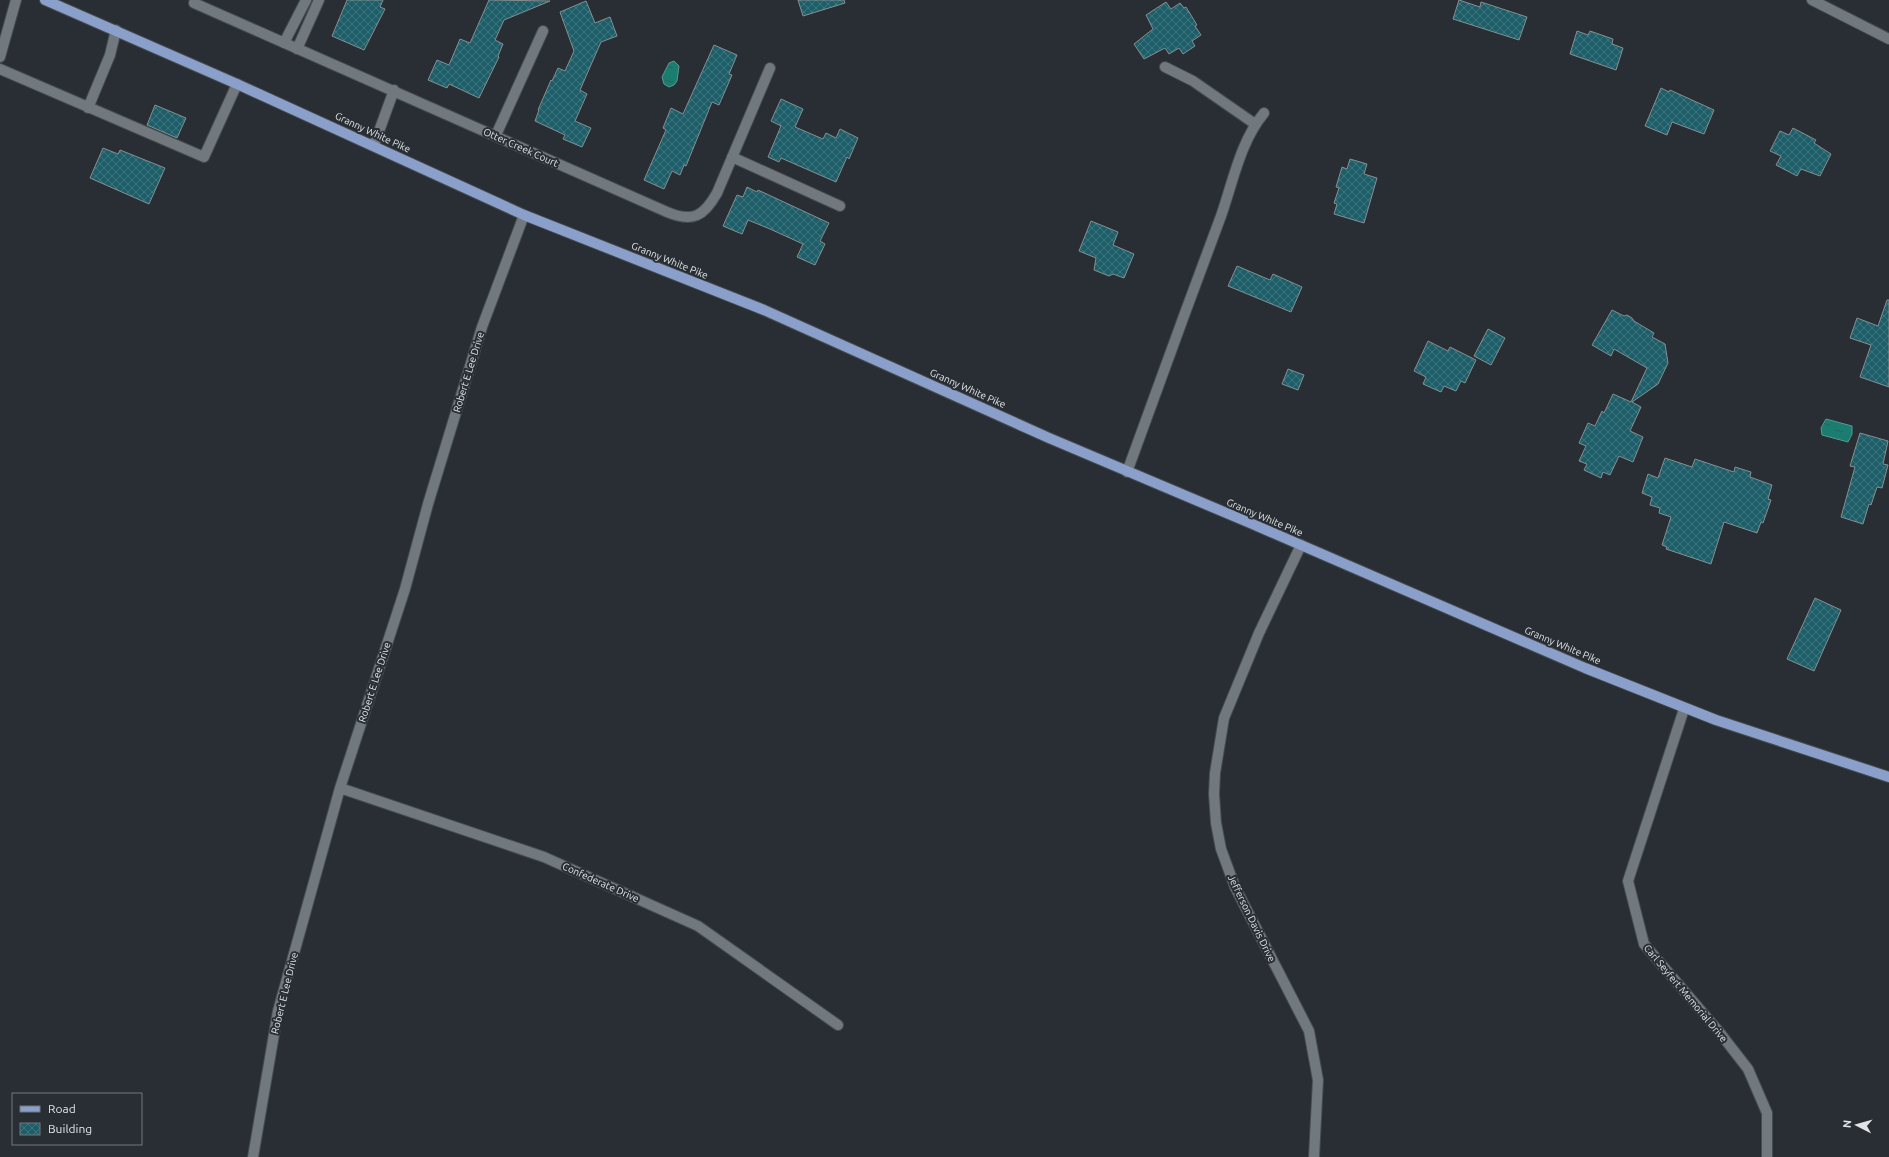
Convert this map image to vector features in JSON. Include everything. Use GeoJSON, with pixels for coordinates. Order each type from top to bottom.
{"type":"FeatureCollection","features":[{"type":"Feature","properties":{"kind":"main road","name":"Granny White Pike"},"geometry":{"type":"LineString","coordinates":[[45,0],[374,145],[524,215],[764,310],[1127,472],[1301,545],[1584,668],[1684,709],[1804,751],[1889,777]]}},
{"type":"Feature","properties":{"kind":"street"},"geometry":{"type":"LineString","coordinates":[[0,57],[16,0]]}},
{"type":"Feature","properties":{"kind":"street"},"geometry":{"type":"LineString","coordinates":[[284,43],[306,0]]}},
{"type":"Feature","properties":{"kind":"street"},"geometry":{"type":"LineString","coordinates":[[297,48],[319,0]]}},
{"type":"Feature","properties":{"kind":"street"},"geometry":{"type":"LineString","coordinates":[[1812,0],[1889,39]]}},
{"type":"Feature","properties":{"kind":"street","name":"Otter Creek Court"},"geometry":{"type":"LineString","coordinates":[[194,3],[496,135],[667,212],[688,218],[698,216],[711,203],[770,68]]}},
{"type":"Feature","properties":{"kind":"street"},"geometry":{"type":"LineString","coordinates":[[88,108],[110,55],[116,30]]}},
{"type":"Feature","properties":{"kind":"street"},"geometry":{"type":"LineString","coordinates":[[496,135],[542,31]]}},
{"type":"Feature","properties":{"kind":"street"},"geometry":{"type":"LineString","coordinates":[[1165,68],[1192,81],[1255,124]]}},
{"type":"Feature","properties":{"kind":"street"},"geometry":{"type":"LineString","coordinates":[[0,70],[204,158],[237,84]]}},
{"type":"Feature","properties":{"kind":"street"},"geometry":{"type":"LineString","coordinates":[[374,145],[394,90]]}},
{"type":"Feature","properties":{"kind":"street"},"geometry":{"type":"LineString","coordinates":[[1127,472],[1227,199],[1244,148],[1255,124],[1264,114]]}},
{"type":"Feature","properties":{"kind":"street"},"geometry":{"type":"LineString","coordinates":[[732,157],[840,206]]}},
{"type":"Feature","properties":{"kind":"street","name":"Robert E Lee Drive"},"geometry":{"type":"LineString","coordinates":[[253,1157],[278,1010],[340,788],[405,589],[428,504],[482,328],[524,215]]}},
{"type":"Feature","properties":{"kind":"street","name":"Jefferson Davis Drive"},"geometry":{"type":"LineString","coordinates":[[1301,545],[1259,633],[1224,718],[1214,794],[1216,823],[1222,849],[1235,887],[1308,1031],[1318,1080],[1314,1157]]}},
{"type":"Feature","properties":{"kind":"street","name":"Carl Seyfert Memorial Drive"},"geometry":{"type":"LineString","coordinates":[[1684,709],[1628,881],[1644,944],[1720,1033],[1748,1069],[1767,1113],[1767,1157]]}},
{"type":"Feature","properties":{"kind":"street","name":"Confederate Drive"},"geometry":{"type":"LineString","coordinates":[[340,788],[544,857],[698,926],[838,1025]]}},
{"type":"Feature","properties":{"kind":"water"},"geometry":{"type":"Polygon","coordinates":[[[674,61],[679,66],[677,81],[674,85],[669,87],[664,84],[662,77],[669,63],[674,61]]]}},
{"type":"Feature","properties":{"kind":"water"},"geometry":{"type":"Polygon","coordinates":[[[1826,419],[1852,426],[1852,434],[1848,442],[1822,435],[1821,428],[1826,419]]]}},
{"type":"Feature","properties":{"kind":"building"},"geometry":{"type":"Polygon","coordinates":[[[347,0],[383,0],[380,7],[385,9],[364,50],[332,36],[347,0]]]}},
{"type":"Feature","properties":{"kind":"building"},"geometry":{"type":"Polygon","coordinates":[[[489,0],[550,1],[504,20],[495,40],[503,44],[498,56],[499,57],[479,98],[449,84],[447,88],[428,80],[437,60],[449,65],[460,39],[470,43],[489,0]]]}},
{"type":"Feature","properties":{"kind":"building"},"geometry":{"type":"Polygon","coordinates":[[[798,0],[844,0],[845,3],[803,16],[798,0]]]}},
{"type":"Feature","properties":{"kind":"building"},"geometry":{"type":"Polygon","coordinates":[[[1459,0],[1480,7],[1481,2],[1527,17],[1519,40],[1453,19],[1459,0]]]}},
{"type":"Feature","properties":{"kind":"building"},"geometry":{"type":"Polygon","coordinates":[[[586,1],[595,23],[610,17],[617,36],[601,42],[580,90],[587,94],[575,121],[591,128],[582,147],[563,139],[565,135],[535,121],[538,110],[551,80],[552,81],[558,68],[565,71],[574,51],[560,12],[586,1]]]}},
{"type":"Feature","properties":{"kind":"building"},"geometry":{"type":"Polygon","coordinates":[[[1166,2],[1171,9],[1180,3],[1184,8],[1186,7],[1201,35],[1192,41],[1195,46],[1183,54],[1179,48],[1169,54],[1165,48],[1144,59],[1134,44],[1153,29],[1146,15],[1166,2]]]}},
{"type":"Feature","properties":{"kind":"building"},"geometry":{"type":"Polygon","coordinates":[[[1577,31],[1588,35],[1590,31],[1613,39],[1612,44],[1623,48],[1616,70],[1570,54],[1577,31]]]}},
{"type":"Feature","properties":{"kind":"building"},"geometry":{"type":"Polygon","coordinates":[[[714,45],[737,55],[729,74],[732,75],[719,105],[712,102],[686,166],[684,165],[680,175],[672,171],[664,189],[644,180],[666,130],[663,128],[671,108],[683,114],[714,45]]]}},
{"type":"Feature","properties":{"kind":"building"},"geometry":{"type":"Polygon","coordinates":[[[1661,88],[1669,92],[1670,90],[1714,110],[1704,134],[1672,122],[1667,135],[1645,126],[1661,88]]]}},
{"type":"Feature","properties":{"kind":"building"},"geometry":{"type":"Polygon","coordinates":[[[781,99],[803,109],[795,127],[823,139],[826,133],[836,138],[840,129],[858,138],[849,159],[847,157],[836,182],[781,158],[779,162],[768,157],[781,126],[771,121],[781,99]]]}},
{"type":"Feature","properties":{"kind":"building"},"geometry":{"type":"Polygon","coordinates":[[[155,105],[186,118],[177,138],[147,125],[155,105]]]}},
{"type":"Feature","properties":{"kind":"building"},"geometry":{"type":"Polygon","coordinates":[[[1793,128],[1816,140],[1814,143],[1831,154],[1820,176],[1801,169],[1797,176],[1776,165],[1781,156],[1770,151],[1780,131],[1789,135],[1793,128]]]}},
{"type":"Feature","properties":{"kind":"building"},"geometry":{"type":"Polygon","coordinates":[[[103,148],[118,154],[120,150],[165,168],[149,204],[90,178],[103,148]]]}},
{"type":"Feature","properties":{"kind":"building"},"geometry":{"type":"Polygon","coordinates":[[[1350,159],[1367,164],[1364,174],[1377,178],[1364,223],[1334,214],[1337,204],[1334,203],[1339,188],[1336,187],[1342,167],[1347,169],[1350,159]]]}},
{"type":"Feature","properties":{"kind":"building"},"geometry":{"type":"Polygon","coordinates":[[[747,187],[757,192],[758,190],[829,223],[820,241],[825,244],[815,265],[797,257],[803,244],[770,229],[748,220],[742,234],[723,226],[737,195],[743,197],[747,187]]]}},
{"type":"Feature","properties":{"kind":"building"},"geometry":{"type":"Polygon","coordinates":[[[1091,221],[1118,232],[1113,245],[1134,254],[1124,278],[1113,274],[1109,276],[1094,270],[1096,258],[1079,251],[1091,221]]]}},
{"type":"Feature","properties":{"kind":"building"},"geometry":{"type":"Polygon","coordinates":[[[1237,266],[1270,280],[1273,274],[1302,287],[1291,312],[1228,286],[1237,266]]]}},
{"type":"Feature","properties":{"kind":"building"},"geometry":{"type":"Polygon","coordinates":[[[1887,300],[1889,300],[1889,387],[1860,377],[1871,345],[1850,338],[1857,318],[1878,326],[1887,300]]]}},
{"type":"Feature","properties":{"kind":"building"},"geometry":{"type":"Polygon","coordinates":[[[1612,310],[1624,316],[1627,315],[1654,333],[1652,337],[1665,344],[1668,363],[1658,384],[1632,402],[1641,407],[1630,431],[1643,437],[1633,462],[1619,456],[1610,475],[1603,472],[1601,478],[1584,470],[1587,464],[1579,461],[1586,446],[1579,443],[1588,423],[1595,426],[1602,411],[1604,413],[1613,394],[1631,402],[1647,368],[1614,349],[1611,356],[1592,345],[1612,310]]]}},
{"type":"Feature","properties":{"kind":"building"},"geometry":{"type":"Polygon","coordinates":[[[1488,329],[1505,338],[1491,365],[1474,356],[1488,329]]]}},
{"type":"Feature","properties":{"kind":"building"},"geometry":{"type":"Polygon","coordinates":[[[1428,341],[1448,351],[1450,347],[1476,360],[1465,383],[1461,381],[1456,391],[1444,386],[1441,392],[1423,384],[1426,377],[1414,371],[1428,341]]]}},
{"type":"Feature","properties":{"kind":"building"},"geometry":{"type":"Polygon","coordinates":[[[1288,369],[1304,375],[1298,390],[1282,384],[1288,369]]]}},
{"type":"Feature","properties":{"kind":"building"},"geometry":{"type":"Polygon","coordinates":[[[1860,433],[1888,441],[1883,464],[1888,465],[1882,488],[1877,487],[1871,505],[1869,504],[1863,524],[1841,517],[1855,467],[1850,466],[1860,433]]]}},
{"type":"Feature","properties":{"kind":"building"},"geometry":{"type":"Polygon","coordinates":[[[1665,458],[1692,467],[1695,459],[1734,472],[1735,467],[1751,472],[1750,477],[1772,485],[1768,499],[1771,500],[1763,523],[1761,522],[1757,533],[1724,522],[1711,564],[1666,549],[1667,547],[1662,545],[1671,517],[1659,513],[1660,508],[1650,505],[1652,497],[1642,493],[1648,474],[1658,478],[1665,458]]]}},
{"type":"Feature","properties":{"kind":"building"},"geometry":{"type":"Polygon","coordinates":[[[1815,598],[1841,610],[1814,671],[1787,659],[1815,598]]]}}]}
